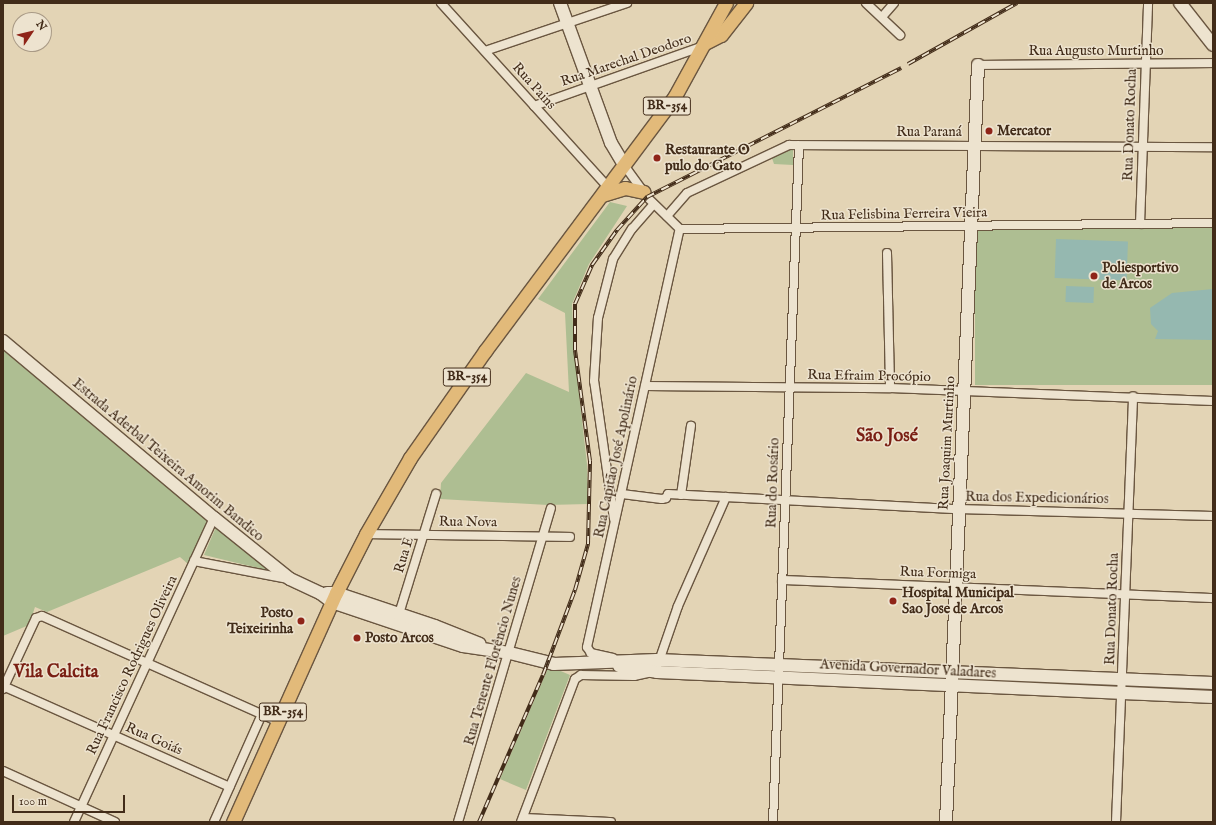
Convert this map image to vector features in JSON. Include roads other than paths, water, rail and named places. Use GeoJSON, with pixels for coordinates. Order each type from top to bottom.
{"type":"FeatureCollection","features":[{"type":"Feature","properties":{"kind":"main road"},"geometry":{"type":"LineString","coordinates":[[719,18],[720,3]]}},
{"type":"Feature","properties":{"kind":"main road","name":"BR-354"},"geometry":{"type":"LineString","coordinates":[[233,822],[334,598],[366,534],[410,458],[486,351],[675,96],[726,3]]}},
{"type":"Feature","properties":{"kind":"main road"},"geometry":{"type":"LineString","coordinates":[[704,45],[721,35],[746,3]]}},
{"type":"Feature","properties":{"kind":"main road"},"geometry":{"type":"LineString","coordinates":[[605,191],[625,188],[644,192]]}},
{"type":"Feature","properties":{"kind":"street","name":"Rua Pains"},"geometry":{"type":"LineString","coordinates":[[441,3],[534,106],[605,191]]}},
{"type":"Feature","properties":{"kind":"street"},"geometry":{"type":"LineString","coordinates":[[560,3],[611,142],[624,166],[644,192],[654,204],[680,229]]}},
{"type":"Feature","properties":{"kind":"street"},"geometry":{"type":"LineString","coordinates":[[485,51],[567,22],[627,3]]}},
{"type":"Feature","properties":{"kind":"street"},"geometry":{"type":"LineString","coordinates":[[866,3],[900,35]]}},
{"type":"Feature","properties":{"kind":"street"},"geometry":{"type":"LineString","coordinates":[[882,18],[894,3]]}},
{"type":"Feature","properties":{"kind":"street","name":"Rua Donato Rocha"},"geometry":{"type":"LineString","coordinates":[[1140,224],[1148,3]]}},
{"type":"Feature","properties":{"kind":"street"},"geometry":{"type":"LineString","coordinates":[[1180,3],[1213,45]]}},
{"type":"Feature","properties":{"kind":"street","name":"Rua Marechal Deodoro"},"geometry":{"type":"LineString","coordinates":[[534,106],[704,45]]}},
{"type":"Feature","properties":{"kind":"street","name":"Rua Augusto Murtinho"},"geometry":{"type":"LineString","coordinates":[[978,65],[1213,63]]}},
{"type":"Feature","properties":{"kind":"street","name":"Rua Joaquim Murtinho"},"geometry":{"type":"LineString","coordinates":[[946,822],[953,672],[958,509],[965,391],[978,65]]}},
{"type":"Feature","properties":{"kind":"street","name":"Rua Paraná"},"geometry":{"type":"LineString","coordinates":[[667,216],[687,193],[788,145],[1213,147]]}},
{"type":"Feature","properties":{"kind":"street","name":"Rua do Rosário"},"geometry":{"type":"LineString","coordinates":[[773,822],[799,145]]}},
{"type":"Feature","properties":{"kind":"street"},"geometry":{"type":"LineString","coordinates":[[615,524],[594,381],[598,318],[613,259],[632,229],[654,204]]}},
{"type":"Feature","properties":{"kind":"street","name":"Rua Felisbina Ferreira Vieira"},"geometry":{"type":"LineString","coordinates":[[680,229],[1213,223]]}},
{"type":"Feature","properties":{"kind":"street","name":"Rua Capitão José Apolinário"},"geometry":{"type":"LineString","coordinates":[[626,661],[591,654],[587,647],[680,229]]}},
{"type":"Feature","properties":{"kind":"street"},"geometry":{"type":"LineString","coordinates":[[887,253],[890,388]]}},
{"type":"Feature","properties":{"kind":"street","name":"Estrada Aderbal Teixeira Amorim Bandico"},"geometry":{"type":"LineString","coordinates":[[3,341],[214,518],[290,579],[334,598]]}},
{"type":"Feature","properties":{"kind":"street","name":"Rua Efraim Procópio"},"geometry":{"type":"LineString","coordinates":[[645,386],[890,388],[1133,396],[1213,401]]}},
{"type":"Feature","properties":{"kind":"street","name":"Rua Donato Rocha"},"geometry":{"type":"LineString","coordinates":[[1116,822],[1133,396]]}},
{"type":"Feature","properties":{"kind":"street"},"geometry":{"type":"LineString","coordinates":[[681,495],[691,426]]}},
{"type":"Feature","properties":{"kind":"street"},"geometry":{"type":"LineString","coordinates":[[607,471],[613,483],[624,482]]}},
{"type":"Feature","properties":{"kind":"street","name":"Rua E"},"geometry":{"type":"LineString","coordinates":[[397,619],[436,494]]}},
{"type":"Feature","properties":{"kind":"street","name":"Rua dos Expedicionários"},"geometry":{"type":"LineString","coordinates":[[622,494],[662,499],[666,498],[668,494],[958,509],[1129,512],[1213,516]]}},
{"type":"Feature","properties":{"kind":"street"},"geometry":{"type":"LineString","coordinates":[[610,822],[522,820],[575,679],[580,675],[634,676],[655,672],[678,606],[726,497]]}},
{"type":"Feature","properties":{"kind":"street","name":"Rua Tenente Florêncio Nunes"},"geometry":{"type":"LineString","coordinates":[[458,822],[510,653],[551,508]]}},
{"type":"Feature","properties":{"kind":"street","name":"Rua Francisco Rodrigues Oliveira"},"geometry":{"type":"LineString","coordinates":[[74,822],[214,518]]}},
{"type":"Feature","properties":{"kind":"street","name":"Rua Nova"},"geometry":{"type":"LineString","coordinates":[[366,534],[570,537]]}},
{"type":"Feature","properties":{"kind":"street"},"geometry":{"type":"LineString","coordinates":[[194,561],[290,579]]}},
{"type":"Feature","properties":{"kind":"street","name":"Rua Formiga"},"geometry":{"type":"LineString","coordinates":[[782,580],[1213,598]]}},
{"type":"Feature","properties":{"kind":"street","name":"Avenida Governador Valadares"},"geometry":{"type":"LineString","coordinates":[[334,598],[397,619],[462,646],[496,650],[554,664],[602,664],[626,661],[660,660],[1213,683]]}},
{"type":"Feature","properties":{"kind":"street"},"geometry":{"type":"LineString","coordinates":[[3,687],[36,618],[45,617],[279,722]]}},
{"type":"Feature","properties":{"kind":"street","name":"Avenida Governador Valadares"},"geometry":{"type":"LineString","coordinates":[[602,664],[655,672],[1213,697]]}},
{"type":"Feature","properties":{"kind":"street","name":"Rua Goiás"},"geometry":{"type":"LineString","coordinates":[[3,687],[230,787]]}},
{"type":"Feature","properties":{"kind":"street"},"geometry":{"type":"LineString","coordinates":[[214,822],[262,714]]}},
{"type":"Feature","properties":{"kind":"street"},"geometry":{"type":"LineString","coordinates":[[3,771],[115,822]]}},
{"type":"Feature","properties":{"kind":"water"},"geometry":{"type":"Polygon","coordinates":[[[1056,239],[1128,242],[1127,280],[1055,278],[1056,239]]]}},
{"type":"Feature","properties":{"kind":"water"},"geometry":{"type":"Polygon","coordinates":[[[1066,286],[1094,287],[1093,303],[1065,302],[1066,286]]]}},
{"type":"Feature","properties":{"kind":"water"},"geometry":{"type":"Polygon","coordinates":[[[1213,289],[1213,340],[1155,339],[1158,331],[1151,324],[1150,308],[1172,293],[1213,289]]]}},
{"type":"Feature","properties":{"kind":"railway"},"geometry":{"type":"LineString","coordinates":[[908,64],[1017,3]]}},
{"type":"Feature","properties":{"kind":"railway"},"geometry":{"type":"LineString","coordinates":[[479,822],[543,675],[575,590],[588,544],[590,461],[575,350],[575,304],[592,265],[617,230],[647,197],[901,68]]}},
{"type":"Feature","properties":{"kind":"place","name":"Mercator"},"geometry":{"type":"Point","coordinates":[989,131]}},
{"type":"Feature","properties":{"kind":"place","name":"Restaurante O pulo do Gato"},"geometry":{"type":"Point","coordinates":[657,158]}},
{"type":"Feature","properties":{"kind":"place","name":"Poliesportivo de Arcos"},"geometry":{"type":"Point","coordinates":[1094,276]}},
{"type":"Feature","properties":{"kind":"place","name":"Hospital Municipal Sao Jose de Arcos"},"geometry":{"type":"Point","coordinates":[893,601]}},
{"type":"Feature","properties":{"kind":"place","name":"Posto Teixeirinha"},"geometry":{"type":"Point","coordinates":[301,621]}},
{"type":"Feature","properties":{"kind":"place","name":"Posto Arcos"},"geometry":{"type":"Point","coordinates":[357,638]}},
{"type":"Feature","properties":{"kind":"district","name":"São José"},"geometry":{"type":"Point","coordinates":[887,437]}},
{"type":"Feature","properties":{"kind":"district","name":"Vila Calcita"},"geometry":{"type":"Point","coordinates":[56,673]}}]}
